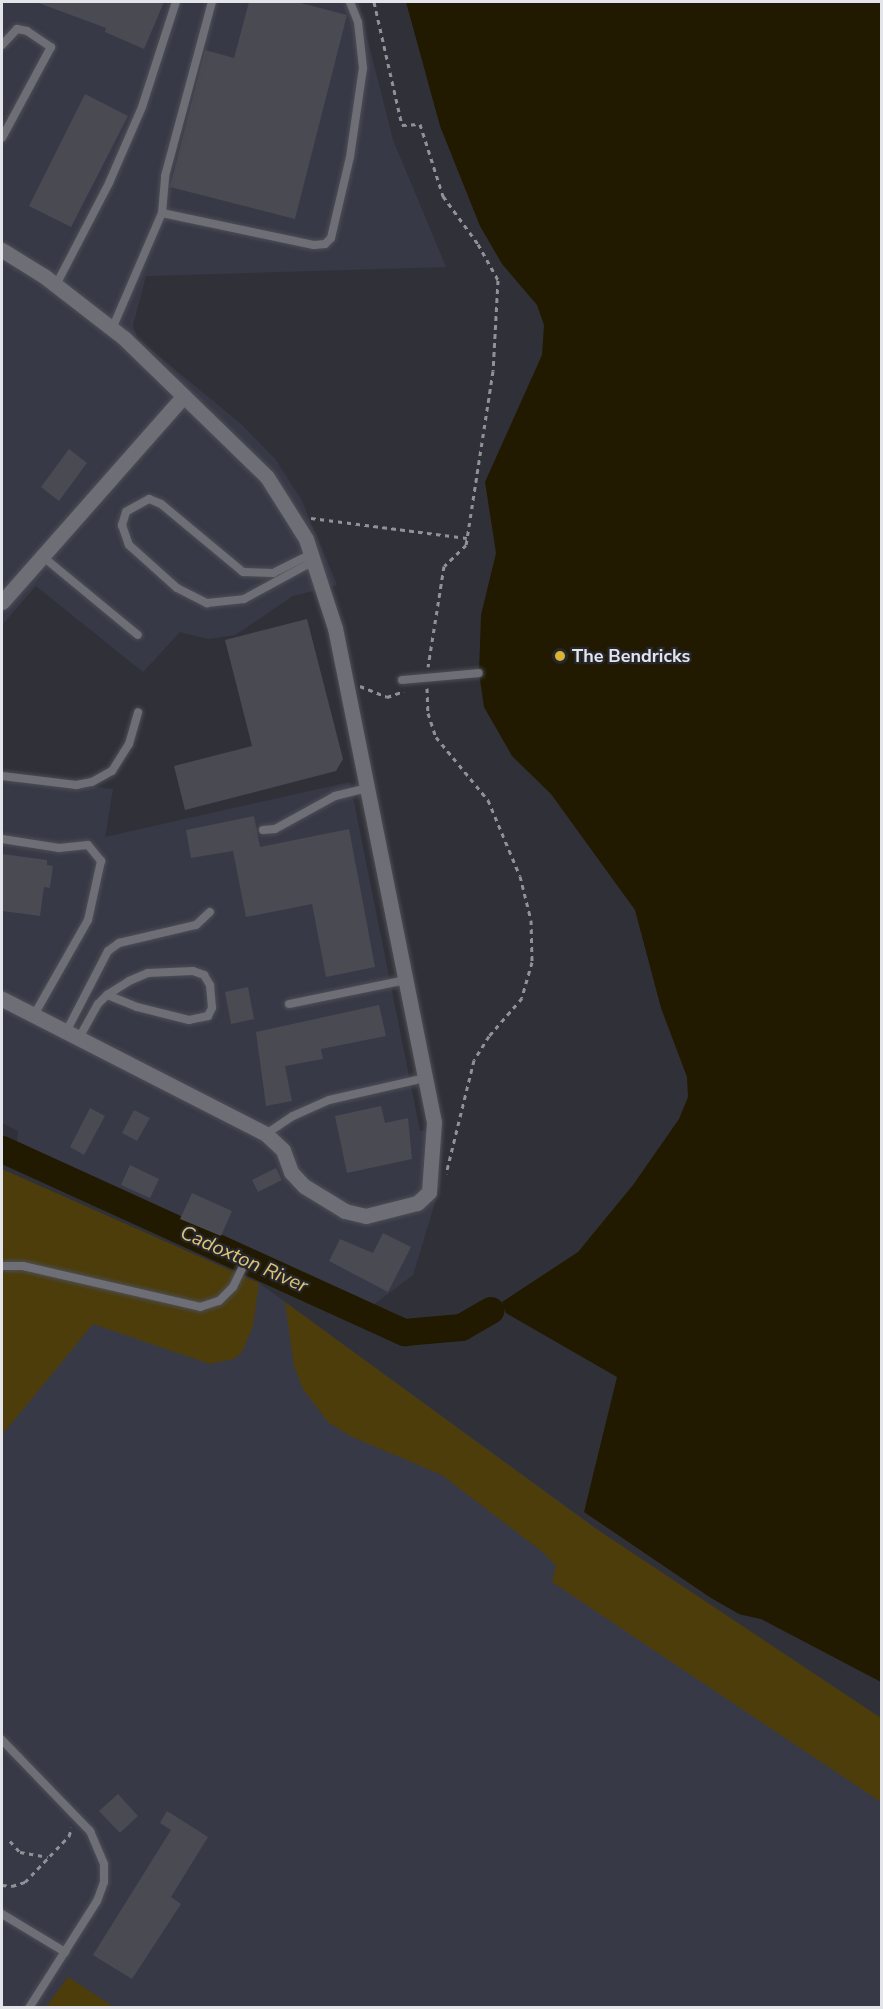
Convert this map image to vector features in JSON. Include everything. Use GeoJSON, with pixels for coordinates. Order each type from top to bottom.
{"type":"FeatureCollection","features":[{"type":"Feature","properties":{"kind":"street"},"geometry":{"type":"LineString","coordinates":[[2,250],[56,285],[112,329],[267,477],[294,516],[313,558],[335,628],[434,1122],[430,1188],[417,1203],[366,1216],[345,1210],[304,1186],[291,1172],[283,1150],[266,1134],[2,999]]}},
{"type":"Feature","properties":{"kind":"street"},"geometry":{"type":"LineString","coordinates":[[2,602],[183,397]]}},
{"type":"Feature","properties":{"kind":"lane"},"geometry":{"type":"LineString","coordinates":[[56,285],[109,183],[142,107],[176,2]]}},
{"type":"Feature","properties":{"kind":"lane"},"geometry":{"type":"LineString","coordinates":[[112,329],[162,213],[165,176],[212,2]]}},
{"type":"Feature","properties":{"kind":"lane"},"geometry":{"type":"LineString","coordinates":[[162,213],[314,245],[325,244],[331,238],[350,157],[363,68],[358,22],[350,2]]}},
{"type":"Feature","properties":{"kind":"lane"},"geometry":{"type":"LineString","coordinates":[[2,45],[17,29],[27,31],[51,47],[2,138]]}},
{"type":"Feature","properties":{"kind":"lane"},"geometry":{"type":"LineString","coordinates":[[149,499],[161,504],[243,572],[273,573],[313,558],[243,598],[207,603],[177,588],[129,544],[122,525],[126,512],[149,499]]}},
{"type":"Feature","properties":{"kind":"lane"},"geometry":{"type":"LineString","coordinates":[[42,556],[138,634]]}},
{"type":"Feature","properties":{"kind":"lane"},"geometry":{"type":"LineString","coordinates":[[402,680],[479,673]]}},
{"type":"Feature","properties":{"kind":"lane"},"geometry":{"type":"LineString","coordinates":[[2,776],[76,785],[92,782],[112,771],[129,744],[138,712]]}},
{"type":"Feature","properties":{"kind":"lane"},"geometry":{"type":"LineString","coordinates":[[263,830],[275,829],[335,796],[367,788]]}},
{"type":"Feature","properties":{"kind":"lane"},"geometry":{"type":"LineString","coordinates":[[2,839],[59,848],[88,845],[101,861],[87,920],[34,1016]]}},
{"type":"Feature","properties":{"kind":"lane"},"geometry":{"type":"LineString","coordinates":[[72,1035],[108,951],[119,942],[196,925],[210,912]]}},
{"type":"Feature","properties":{"kind":"lane"},"geometry":{"type":"LineString","coordinates":[[72,1035],[107,995],[148,973],[193,971],[204,975],[210,985],[212,1008],[208,1016],[189,1020],[137,1008],[107,995]]}},
{"type":"Feature","properties":{"kind":"lane"},"geometry":{"type":"LineString","coordinates":[[289,1004],[406,980]]}},
{"type":"Feature","properties":{"kind":"lane"},"geometry":{"type":"LineString","coordinates":[[266,1134],[293,1116],[329,1100],[425,1078]]}},
{"type":"Feature","properties":{"kind":"lane"},"geometry":{"type":"LineString","coordinates":[[2,1266],[23,1266],[200,1307],[219,1301],[233,1287],[245,1262]]}},
{"type":"Feature","properties":{"kind":"lane"},"geometry":{"type":"LineString","coordinates":[[2,1740],[76,1817],[100,1846],[105,1873],[97,1901],[29,2007]]}},
{"type":"Feature","properties":{"kind":"lane"},"geometry":{"type":"LineString","coordinates":[[2,1914],[65,1952]]}},
{"type":"Feature","properties":{"kind":"path"},"geometry":{"type":"LineString","coordinates":[[374,2],[402,125],[420,124],[443,196],[478,244],[498,280],[493,371],[466,545],[444,566],[426,678],[428,713],[435,737],[488,800],[520,876],[531,921],[532,962],[519,1006],[489,1036],[474,1060],[442,1188],[430,1188]]}},
{"type":"Feature","properties":{"kind":"path"},"geometry":{"type":"LineString","coordinates":[[294,516],[467,538]]}},
{"type":"Feature","properties":{"kind":"path"},"geometry":{"type":"LineString","coordinates":[[346,686],[395,696],[412,679]]}},
{"type":"Feature","properties":{"kind":"path"},"geometry":{"type":"LineString","coordinates":[[2,1885],[12,1886],[25,1882],[69,1836],[76,1817]]}},
{"type":"Feature","properties":{"kind":"path"},"geometry":{"type":"LineString","coordinates":[[10,1841],[20,1852],[36,1858],[50,1857]]}},
{"type":"Feature","properties":{"kind":"shaded area"},"geometry":{"type":"Polygon","coordinates":[[[2,2],[358,2],[393,140],[446,267],[146,276],[133,325],[137,338],[242,425],[275,459],[302,501],[337,585],[293,596],[235,635],[208,639],[180,632],[143,672],[36,586],[2,625],[2,2]]]}},
{"type":"Feature","properties":{"kind":"shaded area"},"geometry":{"type":"Polygon","coordinates":[[[406,2],[881,2],[881,1701],[839,1671],[711,1598],[584,1512],[617,1377],[506,1313],[502,1302],[578,1252],[633,1185],[679,1119],[688,1097],[687,1077],[661,1008],[635,910],[551,794],[512,756],[484,707],[479,673],[481,615],[496,553],[485,482],[542,355],[544,325],[537,305],[502,264],[480,226],[440,126],[406,2]]]}},
{"type":"Feature","properties":{"kind":"shaded area"},"geometry":{"type":"Polygon","coordinates":[[[2,775],[113,789],[105,837],[350,782],[420,1131],[443,1129],[440,1186],[413,1275],[365,1311],[270,1261],[17,1143],[18,1131],[2,1123],[2,775]]]}},
{"type":"Feature","properties":{"kind":"shaded area"},"geometry":{"type":"Polygon","coordinates":[[[2,1169],[259,1283],[253,1326],[242,1352],[234,1359],[210,1364],[93,1324],[2,1435],[2,1169]]]}},
{"type":"Feature","properties":{"kind":"shaded area"},"geometry":{"type":"Polygon","coordinates":[[[2,1190],[259,1283],[881,1736],[881,2007],[2,2007],[2,1190]]]}},
{"type":"Feature","properties":{"kind":"shaded area"},"geometry":{"type":"Polygon","coordinates":[[[285,1302],[592,1526],[881,1718],[881,1802],[552,1582],[556,1566],[545,1554],[442,1475],[350,1436],[328,1422],[303,1389],[294,1366],[285,1302]]]}},
{"type":"Feature","properties":{"kind":"shaded area"},"geometry":{"type":"Polygon","coordinates":[[[68,1977],[114,2007],[46,2007],[68,1977]]]}},
{"type":"Feature","properties":{"kind":"pier"},"geometry":{"type":"Polygon","coordinates":[[[738,1614],[761,1619],[881,1682],[882,1704],[738,1614]]]}},
{"type":"Feature","properties":{"kind":"building"},"geometry":{"type":"Polygon","coordinates":[[[36,2],[164,2],[144,49],[105,32],[106,28],[36,2]]]}},
{"type":"Feature","properties":{"kind":"building"},"geometry":{"type":"Polygon","coordinates":[[[249,2],[297,2],[347,15],[295,219],[170,187],[205,50],[234,58],[249,2]]]}},
{"type":"Feature","properties":{"kind":"building"},"geometry":{"type":"Polygon","coordinates":[[[85,94],[128,116],[71,227],[29,206],[85,94]]]}},
{"type":"Feature","properties":{"kind":"building"},"geometry":{"type":"Polygon","coordinates":[[[69,449],[87,463],[59,501],[41,487],[69,449]]]}},
{"type":"Feature","properties":{"kind":"building"},"geometry":{"type":"Polygon","coordinates":[[[307,619],[343,759],[336,771],[185,810],[174,766],[252,746],[225,640],[307,619]]]}},
{"type":"Feature","properties":{"kind":"building"},"geometry":{"type":"Polygon","coordinates":[[[254,816],[260,847],[349,829],[375,967],[326,977],[312,904],[246,917],[233,851],[191,858],[186,830],[254,816]]]}},
{"type":"Feature","properties":{"kind":"building"},"geometry":{"type":"Polygon","coordinates":[[[2,854],[47,860],[47,865],[53,866],[50,888],[44,887],[40,916],[2,911],[2,854]]]}},
{"type":"Feature","properties":{"kind":"building"},"geometry":{"type":"Polygon","coordinates":[[[248,987],[254,1019],[231,1024],[225,992],[248,987]]]}},
{"type":"Feature","properties":{"kind":"building"},"geometry":{"type":"Polygon","coordinates":[[[379,1005],[386,1036],[321,1049],[323,1059],[285,1066],[292,1101],[266,1106],[256,1032],[379,1005]]]}},
{"type":"Feature","properties":{"kind":"building"},"geometry":{"type":"Polygon","coordinates":[[[381,1106],[385,1123],[408,1118],[412,1159],[347,1173],[335,1116],[381,1106]]]}},
{"type":"Feature","properties":{"kind":"building"},"geometry":{"type":"Polygon","coordinates":[[[90,1108],[105,1116],[84,1155],[70,1147],[90,1108]]]}},
{"type":"Feature","properties":{"kind":"building"},"geometry":{"type":"Polygon","coordinates":[[[134,1110],[150,1118],[137,1141],[122,1133],[134,1110]]]}},
{"type":"Feature","properties":{"kind":"building"},"geometry":{"type":"Polygon","coordinates":[[[130,1165],[159,1179],[150,1198],[121,1185],[130,1165]]]}},
{"type":"Feature","properties":{"kind":"building"},"geometry":{"type":"Polygon","coordinates":[[[276,1168],[282,1180],[258,1192],[252,1180],[276,1168]]]}},
{"type":"Feature","properties":{"kind":"building"},"geometry":{"type":"Polygon","coordinates":[[[192,1193],[232,1211],[221,1236],[180,1219],[192,1193]]]}},
{"type":"Feature","properties":{"kind":"building"},"geometry":{"type":"Polygon","coordinates":[[[383,1233],[411,1247],[388,1292],[329,1261],[340,1239],[373,1253],[383,1233]]]}},
{"type":"Feature","properties":{"kind":"building"},"geometry":{"type":"Polygon","coordinates":[[[118,1794],[138,1816],[120,1833],[99,1811],[118,1794]]]}},
{"type":"Feature","properties":{"kind":"building"},"geometry":{"type":"Polygon","coordinates":[[[167,1811],[208,1837],[171,1897],[181,1904],[132,1979],[93,1955],[171,1830],[160,1823],[167,1811]]]}},
{"type":"Feature","properties":{"kind":"waterway","name":"Cadoxton River"},"geometry":{"type":"LineString","coordinates":[[2,1149],[404,1332],[461,1327],[491,1310]]}},
{"type":"Feature","properties":{"kind":"place","name":"The Bendricks"},"geometry":{"type":"Point","coordinates":[560,656]}}]}
